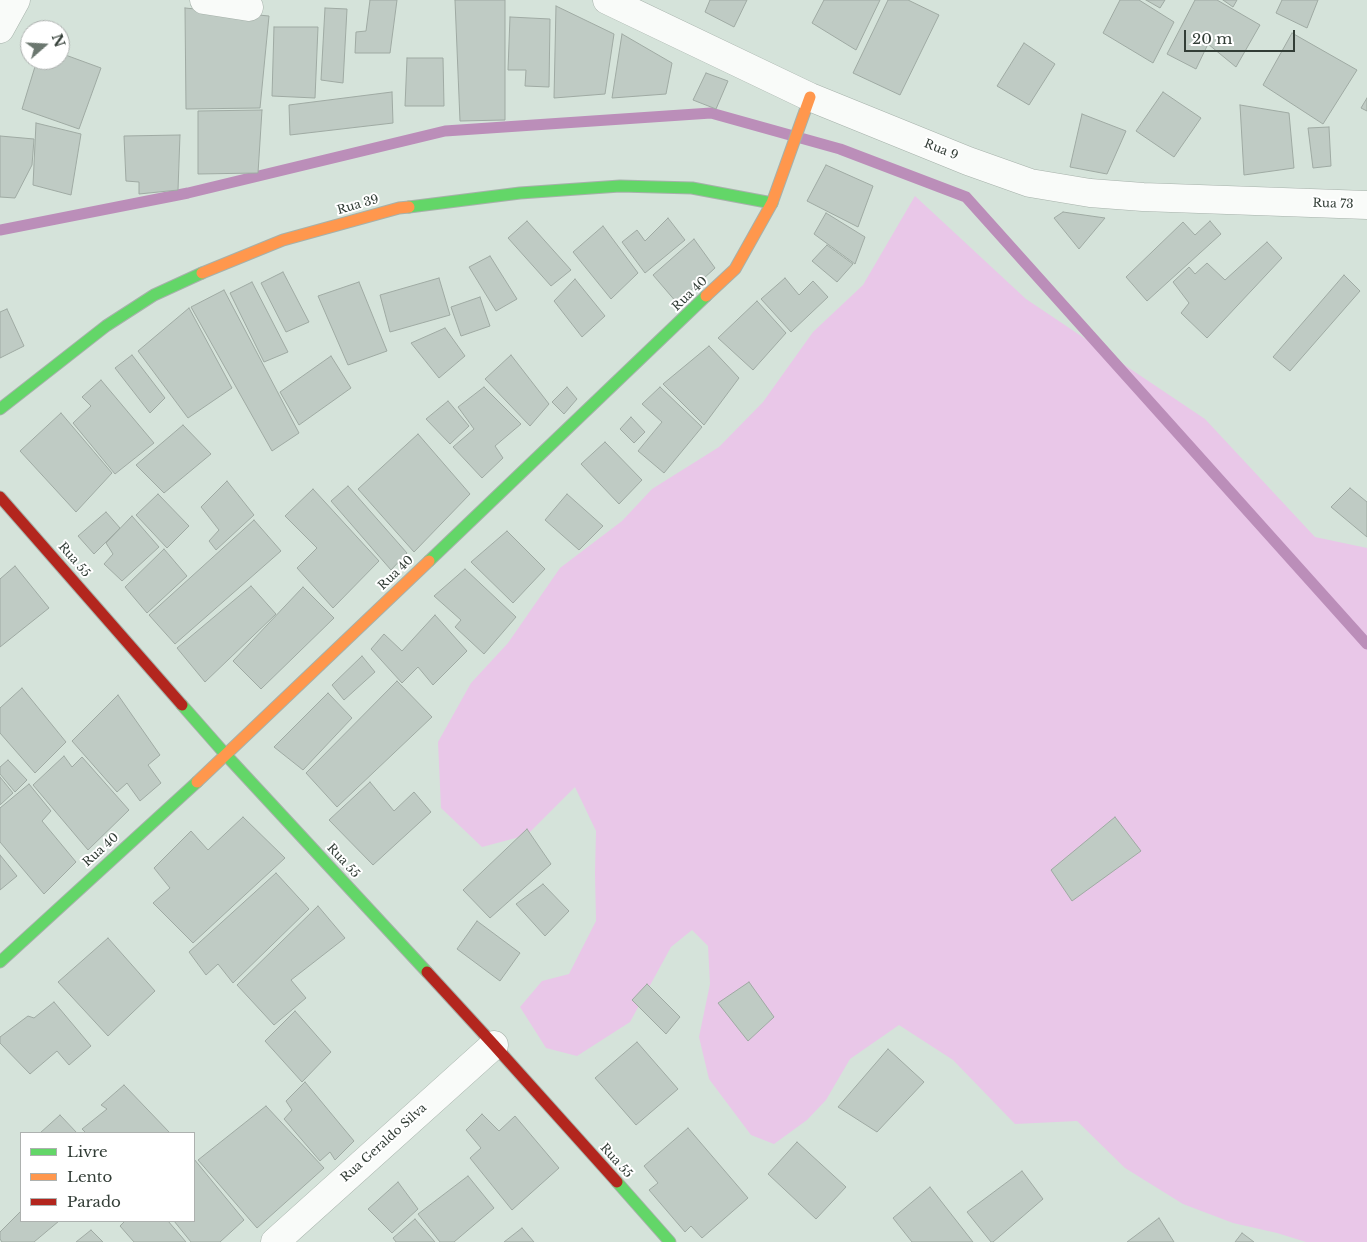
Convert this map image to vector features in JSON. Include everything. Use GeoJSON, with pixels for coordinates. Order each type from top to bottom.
{"type":"FeatureCollection","features":[{"type":"Feature","properties":{"kind":"street"},"geometry":{"type":"LineString","coordinates":[[0,29],[16,0]]}},
{"type":"Feature","properties":{"kind":"street"},"geometry":{"type":"LineString","coordinates":[[204,0],[249,7]]}},
{"type":"Feature","properties":{"kind":"street","name":"Rua 9"},"geometry":{"type":"LineString","coordinates":[[607,0],[810,97],[968,161],[1030,183],[1090,193],[1143,197],[1300,203]]}},
{"type":"Feature","properties":{"kind":"street","name":"Rua 40"},"geometry":{"type":"LineString","coordinates":[[0,962],[226,755],[735,270],[772,203],[810,97]]}},
{"type":"Feature","properties":{"kind":"street","name":"Rua 39"},"geometry":{"type":"LineString","coordinates":[[0,408],[106,326],[154,295],[190,278],[283,240],[399,208],[520,193],[620,186],[692,188],[772,203]]}},
{"type":"Feature","properties":{"kind":"street","name":"Rua 73"},"geometry":{"type":"LineString","coordinates":[[1300,203],[1367,205]]}},
{"type":"Feature","properties":{"kind":"street","name":"Rua 55"},"geometry":{"type":"LineString","coordinates":[[0,497],[226,755],[494,1044],[670,1242]]}},
{"type":"Feature","properties":{"kind":"street","name":"Rua Geraldo Silva"},"geometry":{"type":"LineString","coordinates":[[275,1242],[494,1044]]}},
{"type":"Feature","properties":{"kind":"shaded area"},"geometry":{"type":"Polygon","coordinates":[[[915,196],[1026,299],[1205,419],[1315,537],[1367,548],[1367,1242],[1306,1242],[1233,1223],[1183,1204],[1125,1168],[1077,1121],[1015,1124],[953,1060],[899,1025],[850,1059],[826,1100],[807,1120],[774,1144],[751,1135],[709,1079],[699,1037],[710,984],[708,946],[692,930],[671,947],[630,1022],[577,1056],[546,1048],[520,1007],[542,981],[569,974],[596,921],[596,831],[575,787],[527,835],[482,847],[441,808],[438,742],[471,683],[508,643],[560,568],[622,521],[652,489],[719,447],[763,402],[813,332],[863,285],[915,196]]]}},
{"type":"Feature","properties":{"kind":"building"},"geometry":{"type":"Polygon","coordinates":[[[370,0],[397,0],[390,53],[355,53],[356,32],[366,31],[370,0]]]}},
{"type":"Feature","properties":{"kind":"building"},"geometry":{"type":"Polygon","coordinates":[[[455,0],[505,0],[505,120],[460,121],[455,0]]]}},
{"type":"Feature","properties":{"kind":"building"},"geometry":{"type":"Polygon","coordinates":[[[710,0],[747,0],[734,27],[705,12],[710,0]]]}},
{"type":"Feature","properties":{"kind":"building"},"geometry":{"type":"Polygon","coordinates":[[[824,0],[880,0],[856,50],[812,23],[824,0]]]}},
{"type":"Feature","properties":{"kind":"building"},"geometry":{"type":"Polygon","coordinates":[[[888,0],[908,0],[939,15],[900,95],[853,73],[888,0]]]}},
{"type":"Feature","properties":{"kind":"building"},"geometry":{"type":"Polygon","coordinates":[[[1120,0],[1139,0],[1174,22],[1153,63],[1103,33],[1120,0]]]}},
{"type":"Feature","properties":{"kind":"building"},"geometry":{"type":"Polygon","coordinates":[[[1146,0],[1165,0],[1160,8],[1146,0]]]}},
{"type":"Feature","properties":{"kind":"building"},"geometry":{"type":"Polygon","coordinates":[[[1195,0],[1217,0],[1260,25],[1236,67],[1208,44],[1196,69],[1167,54],[1195,0]]]}},
{"type":"Feature","properties":{"kind":"building"},"geometry":{"type":"Polygon","coordinates":[[[1223,0],[1237,0],[1233,7],[1223,0]]]}},
{"type":"Feature","properties":{"kind":"building"},"geometry":{"type":"Polygon","coordinates":[[[1282,0],[1318,0],[1307,28],[1276,13],[1282,0]]]}},
{"type":"Feature","properties":{"kind":"building"},"geometry":{"type":"Polygon","coordinates":[[[556,6],[614,34],[605,94],[554,98],[556,6]]]}},
{"type":"Feature","properties":{"kind":"building"},"geometry":{"type":"Polygon","coordinates":[[[185,8],[269,16],[260,108],[186,109],[185,8]]]}},
{"type":"Feature","properties":{"kind":"building"},"geometry":{"type":"Polygon","coordinates":[[[325,8],[347,9],[343,83],[321,80],[325,8]]]}},
{"type":"Feature","properties":{"kind":"building"},"geometry":{"type":"Polygon","coordinates":[[[510,17],[550,19],[549,87],[525,86],[526,70],[508,70],[510,17]]]}},
{"type":"Feature","properties":{"kind":"building"},"geometry":{"type":"Polygon","coordinates":[[[274,27],[318,27],[315,98],[272,96],[274,27]]]}},
{"type":"Feature","properties":{"kind":"building"},"geometry":{"type":"Polygon","coordinates":[[[1292,33],[1357,70],[1323,124],[1263,85],[1292,33]]]}},
{"type":"Feature","properties":{"kind":"building"},"geometry":{"type":"Polygon","coordinates":[[[622,34],[672,63],[666,94],[612,98],[622,34]]]}},
{"type":"Feature","properties":{"kind":"building"},"geometry":{"type":"Polygon","coordinates":[[[1024,43],[1055,64],[1029,105],[997,86],[1024,43]]]}},
{"type":"Feature","properties":{"kind":"building"},"geometry":{"type":"Polygon","coordinates":[[[70,57],[101,68],[79,129],[22,109],[34,70],[70,70],[70,57]]]}},
{"type":"Feature","properties":{"kind":"building"},"geometry":{"type":"Polygon","coordinates":[[[407,58],[443,58],[444,106],[405,106],[407,58]]]}},
{"type":"Feature","properties":{"kind":"building"},"geometry":{"type":"Polygon","coordinates":[[[706,73],[728,81],[716,109],[693,100],[706,73]]]}},
{"type":"Feature","properties":{"kind":"building"},"geometry":{"type":"Polygon","coordinates":[[[392,92],[393,123],[290,135],[289,105],[392,92]]]}},
{"type":"Feature","properties":{"kind":"building"},"geometry":{"type":"Polygon","coordinates":[[[1163,92],[1201,118],[1174,157],[1136,131],[1163,92]]]}},
{"type":"Feature","properties":{"kind":"building"},"geometry":{"type":"Polygon","coordinates":[[[1367,98],[1367,111],[1361,108],[1367,98]]]}},
{"type":"Feature","properties":{"kind":"building"},"geometry":{"type":"Polygon","coordinates":[[[1240,105],[1289,113],[1294,168],[1244,175],[1240,105]]]}},
{"type":"Feature","properties":{"kind":"building"},"geometry":{"type":"Polygon","coordinates":[[[262,110],[258,173],[198,174],[198,111],[262,110]]]}},
{"type":"Feature","properties":{"kind":"building"},"geometry":{"type":"Polygon","coordinates":[[[1082,114],[1126,131],[1107,174],[1070,167],[1082,114]]]}},
{"type":"Feature","properties":{"kind":"building"},"geometry":{"type":"Polygon","coordinates":[[[36,123],[81,134],[71,195],[33,185],[36,123]]]}},
{"type":"Feature","properties":{"kind":"building"},"geometry":{"type":"Polygon","coordinates":[[[1329,127],[1331,166],[1313,168],[1308,128],[1329,127]]]}},
{"type":"Feature","properties":{"kind":"building"},"geometry":{"type":"Polygon","coordinates":[[[180,135],[178,190],[139,194],[139,182],[126,181],[124,136],[180,135]]]}},
{"type":"Feature","properties":{"kind":"building"},"geometry":{"type":"Polygon","coordinates":[[[0,136],[34,139],[32,165],[15,198],[0,197],[0,136]]]}},
{"type":"Feature","properties":{"kind":"building"},"geometry":{"type":"Polygon","coordinates":[[[826,165],[873,186],[858,227],[807,201],[826,165]]]}},
{"type":"Feature","properties":{"kind":"building"},"geometry":{"type":"Polygon","coordinates":[[[1063,212],[1105,218],[1079,249],[1054,218],[1063,212]]]}},
{"type":"Feature","properties":{"kind":"building"},"geometry":{"type":"Polygon","coordinates":[[[826,213],[865,237],[855,264],[814,234],[826,213]]]}},
{"type":"Feature","properties":{"kind":"building"},"geometry":{"type":"Polygon","coordinates":[[[668,218],[685,240],[645,273],[622,242],[637,230],[645,241],[668,218]]]}},
{"type":"Feature","properties":{"kind":"building"},"geometry":{"type":"Polygon","coordinates":[[[527,221],[571,270],[551,286],[508,238],[527,221]]]}},
{"type":"Feature","properties":{"kind":"building"},"geometry":{"type":"Polygon","coordinates":[[[1210,221],[1221,234],[1147,301],[1126,277],[1183,222],[1195,235],[1210,221]]]}},
{"type":"Feature","properties":{"kind":"building"},"geometry":{"type":"Polygon","coordinates":[[[603,226],[638,273],[611,299],[573,252],[603,226]]]}},
{"type":"Feature","properties":{"kind":"building"},"geometry":{"type":"Polygon","coordinates":[[[694,239],[715,268],[677,303],[653,275],[694,239]]]}},
{"type":"Feature","properties":{"kind":"building"},"geometry":{"type":"Polygon","coordinates":[[[1267,242],[1282,258],[1207,338],[1181,313],[1189,303],[1173,282],[1189,267],[1195,274],[1207,263],[1225,280],[1267,242]]]}},
{"type":"Feature","properties":{"kind":"building"},"geometry":{"type":"Polygon","coordinates":[[[827,245],[853,264],[837,282],[812,261],[827,245]]]}},
{"type":"Feature","properties":{"kind":"building"},"geometry":{"type":"Polygon","coordinates":[[[490,256],[517,299],[496,311],[469,267],[490,256]]]}},
{"type":"Feature","properties":{"kind":"building"},"geometry":{"type":"Polygon","coordinates":[[[283,272],[309,322],[286,332],[261,283],[283,272]]]}},
{"type":"Feature","properties":{"kind":"building"},"geometry":{"type":"Polygon","coordinates":[[[1344,275],[1360,291],[1290,371],[1273,357],[1344,275]]]}},
{"type":"Feature","properties":{"kind":"building"},"geometry":{"type":"Polygon","coordinates":[[[439,278],[450,315],[390,332],[380,295],[439,278]]]}},
{"type":"Feature","properties":{"kind":"building"},"geometry":{"type":"Polygon","coordinates":[[[785,278],[799,295],[813,281],[828,297],[791,332],[761,299],[785,278]]]}},
{"type":"Feature","properties":{"kind":"building"},"geometry":{"type":"Polygon","coordinates":[[[575,279],[605,316],[582,337],[554,301],[575,279]]]}},
{"type":"Feature","properties":{"kind":"building"},"geometry":{"type":"Polygon","coordinates":[[[252,282],[288,352],[264,362],[230,293],[252,282]]]}},
{"type":"Feature","properties":{"kind":"building"},"geometry":{"type":"Polygon","coordinates":[[[359,282],[387,351],[348,365],[318,296],[359,282]]]}},
{"type":"Feature","properties":{"kind":"building"},"geometry":{"type":"Polygon","coordinates":[[[224,290],[299,433],[272,451],[191,307],[224,290]]]}},
{"type":"Feature","properties":{"kind":"building"},"geometry":{"type":"Polygon","coordinates":[[[480,297],[490,326],[461,336],[451,307],[480,297]]]}},
{"type":"Feature","properties":{"kind":"building"},"geometry":{"type":"Polygon","coordinates":[[[757,301],[786,333],[753,370],[718,338],[757,301]]]}},
{"type":"Feature","properties":{"kind":"building"},"geometry":{"type":"Polygon","coordinates":[[[189,308],[232,388],[188,418],[138,351],[189,308]]]}},
{"type":"Feature","properties":{"kind":"building"},"geometry":{"type":"Polygon","coordinates":[[[7,309],[24,346],[0,358],[0,312],[7,309]]]}},
{"type":"Feature","properties":{"kind":"building"},"geometry":{"type":"Polygon","coordinates":[[[445,328],[465,356],[439,378],[411,343],[445,328]]]}},
{"type":"Feature","properties":{"kind":"building"},"geometry":{"type":"Polygon","coordinates":[[[709,346],[739,378],[704,425],[663,384],[709,346]]]}},
{"type":"Feature","properties":{"kind":"building"},"geometry":{"type":"Polygon","coordinates":[[[132,355],[165,398],[150,413],[115,368],[132,355]]]}},
{"type":"Feature","properties":{"kind":"building"},"geometry":{"type":"Polygon","coordinates":[[[511,355],[549,404],[530,426],[485,379],[511,355]]]}},
{"type":"Feature","properties":{"kind":"building"},"geometry":{"type":"Polygon","coordinates":[[[331,356],[351,388],[299,425],[280,392],[331,356]]]}},
{"type":"Feature","properties":{"kind":"building"},"geometry":{"type":"Polygon","coordinates":[[[101,380],[154,443],[115,474],[73,423],[91,406],[82,397],[101,380]]]}},
{"type":"Feature","properties":{"kind":"building"},"geometry":{"type":"Polygon","coordinates":[[[484,387],[521,424],[495,446],[503,458],[482,478],[453,447],[474,429],[458,407],[484,387]]]}},
{"type":"Feature","properties":{"kind":"building"},"geometry":{"type":"Polygon","coordinates":[[[567,387],[577,399],[564,414],[552,402],[567,387]]]}},
{"type":"Feature","properties":{"kind":"building"},"geometry":{"type":"Polygon","coordinates":[[[660,387],[702,427],[664,473],[638,451],[662,422],[642,404],[660,387]]]}},
{"type":"Feature","properties":{"kind":"building"},"geometry":{"type":"Polygon","coordinates":[[[448,401],[469,426],[450,444],[426,419],[448,401]]]}},
{"type":"Feature","properties":{"kind":"building"},"geometry":{"type":"Polygon","coordinates":[[[61,413],[112,473],[76,512],[20,451],[61,413]]]}},
{"type":"Feature","properties":{"kind":"building"},"geometry":{"type":"Polygon","coordinates":[[[631,417],[645,432],[634,443],[620,429],[631,417]]]}},
{"type":"Feature","properties":{"kind":"building"},"geometry":{"type":"Polygon","coordinates":[[[183,425],[211,454],[164,493],[136,465],[183,425]]]}},
{"type":"Feature","properties":{"kind":"building"},"geometry":{"type":"Polygon","coordinates":[[[418,434],[470,494],[414,552],[358,489],[418,434]]]}},
{"type":"Feature","properties":{"kind":"building"},"geometry":{"type":"Polygon","coordinates":[[[605,442],[642,480],[619,504],[581,464],[605,442]]]}},
{"type":"Feature","properties":{"kind":"building"},"geometry":{"type":"Polygon","coordinates":[[[227,481],[254,515],[216,550],[209,541],[219,530],[201,507],[227,481]]]}},
{"type":"Feature","properties":{"kind":"building"},"geometry":{"type":"Polygon","coordinates":[[[348,486],[407,553],[391,570],[331,501],[348,486]]]}},
{"type":"Feature","properties":{"kind":"building"},"geometry":{"type":"Polygon","coordinates":[[[1350,488],[1367,502],[1367,537],[1331,507],[1350,488]]]}},
{"type":"Feature","properties":{"kind":"building"},"geometry":{"type":"Polygon","coordinates":[[[313,489],[379,561],[333,608],[297,568],[317,548],[285,516],[313,489]]]}},
{"type":"Feature","properties":{"kind":"building"},"geometry":{"type":"Polygon","coordinates":[[[158,494],[189,526],[167,548],[136,515],[158,494]]]}},
{"type":"Feature","properties":{"kind":"building"},"geometry":{"type":"Polygon","coordinates":[[[567,494],[603,526],[579,550],[545,520],[567,494]]]}},
{"type":"Feature","properties":{"kind":"building"},"geometry":{"type":"Polygon","coordinates":[[[106,512],[120,528],[94,554],[78,536],[106,512]]]}},
{"type":"Feature","properties":{"kind":"building"},"geometry":{"type":"Polygon","coordinates":[[[132,516],[159,547],[122,581],[104,564],[113,554],[106,543],[132,516]]]}},
{"type":"Feature","properties":{"kind":"building"},"geometry":{"type":"Polygon","coordinates":[[[254,520],[281,551],[175,644],[149,615],[254,520]]]}},
{"type":"Feature","properties":{"kind":"building"},"geometry":{"type":"Polygon","coordinates":[[[507,531],[545,569],[513,603],[471,562],[507,531]]]}},
{"type":"Feature","properties":{"kind":"building"},"geometry":{"type":"Polygon","coordinates":[[[164,549],[187,576],[147,613],[125,587],[164,549]]]}},
{"type":"Feature","properties":{"kind":"building"},"geometry":{"type":"Polygon","coordinates":[[[15,566],[49,608],[0,647],[0,579],[15,566]]]}},
{"type":"Feature","properties":{"kind":"building"},"geometry":{"type":"Polygon","coordinates":[[[465,569],[516,617],[484,654],[455,627],[461,620],[434,596],[465,569]]]}},
{"type":"Feature","properties":{"kind":"building"},"geometry":{"type":"Polygon","coordinates":[[[251,586],[276,614],[205,682],[177,648],[251,586]]]}},
{"type":"Feature","properties":{"kind":"building"},"geometry":{"type":"Polygon","coordinates":[[[303,587],[334,618],[261,689],[233,661],[303,587]]]}},
{"type":"Feature","properties":{"kind":"building"},"geometry":{"type":"Polygon","coordinates":[[[435,615],[467,651],[433,685],[418,667],[402,683],[371,649],[384,634],[402,651],[435,615]]]}},
{"type":"Feature","properties":{"kind":"building"},"geometry":{"type":"Polygon","coordinates":[[[362,656],[375,672],[344,700],[332,685],[362,656]]]}},
{"type":"Feature","properties":{"kind":"building"},"geometry":{"type":"Polygon","coordinates":[[[397,681],[432,717],[337,807],[306,773],[397,681]]]}},
{"type":"Feature","properties":{"kind":"building"},"geometry":{"type":"Polygon","coordinates":[[[22,688],[66,742],[35,773],[0,733],[0,708],[22,688]]]}},
{"type":"Feature","properties":{"kind":"building"},"geometry":{"type":"Polygon","coordinates":[[[328,693],[352,718],[303,770],[274,747],[328,693]]]}},
{"type":"Feature","properties":{"kind":"building"},"geometry":{"type":"Polygon","coordinates":[[[118,695],[160,755],[148,765],[161,783],[140,801],[127,783],[117,792],[72,741],[118,695]]]}},
{"type":"Feature","properties":{"kind":"building"},"geometry":{"type":"Polygon","coordinates":[[[64,756],[72,767],[82,757],[129,810],[88,850],[33,785],[64,756]]]}},
{"type":"Feature","properties":{"kind":"building"},"geometry":{"type":"Polygon","coordinates":[[[8,760],[27,780],[15,792],[0,774],[0,767],[8,760]]]}},
{"type":"Feature","properties":{"kind":"building"},"geometry":{"type":"Polygon","coordinates":[[[0,777],[13,793],[0,805],[0,777]]]}},
{"type":"Feature","properties":{"kind":"building"},"geometry":{"type":"Polygon","coordinates":[[[370,782],[394,811],[414,792],[431,812],[373,865],[329,820],[370,782]]]}},
{"type":"Feature","properties":{"kind":"building"},"geometry":{"type":"Polygon","coordinates":[[[29,784],[51,811],[42,821],[76,862],[44,894],[0,842],[0,808],[29,784]]]}},
{"type":"Feature","properties":{"kind":"building"},"geometry":{"type":"Polygon","coordinates":[[[243,817],[285,858],[193,943],[153,903],[170,888],[154,868],[191,831],[208,850],[243,817]]]}},
{"type":"Feature","properties":{"kind":"building"},"geometry":{"type":"Polygon","coordinates":[[[1115,817],[1141,851],[1072,901],[1051,870],[1115,817]]]}},
{"type":"Feature","properties":{"kind":"building"},"geometry":{"type":"Polygon","coordinates":[[[527,829],[551,864],[490,918],[463,890],[527,829]]]}},
{"type":"Feature","properties":{"kind":"building"},"geometry":{"type":"Polygon","coordinates":[[[0,855],[17,876],[0,890],[0,855]]]}},
{"type":"Feature","properties":{"kind":"building"},"geometry":{"type":"Polygon","coordinates":[[[276,873],[309,909],[233,983],[218,964],[206,975],[189,952],[276,873]]]}},
{"type":"Feature","properties":{"kind":"building"},"geometry":{"type":"Polygon","coordinates":[[[543,884],[569,911],[545,936],[516,904],[543,884]]]}},
{"type":"Feature","properties":{"kind":"building"},"geometry":{"type":"Polygon","coordinates":[[[318,906],[345,938],[291,980],[306,998],[274,1025],[237,985],[318,906]]]}},
{"type":"Feature","properties":{"kind":"building"},"geometry":{"type":"Polygon","coordinates":[[[477,921],[520,953],[500,981],[457,949],[477,921]]]}},
{"type":"Feature","properties":{"kind":"building"},"geometry":{"type":"Polygon","coordinates":[[[108,938],[155,991],[108,1036],[58,982],[108,938]]]}},
{"type":"Feature","properties":{"kind":"building"},"geometry":{"type":"Polygon","coordinates":[[[749,982],[774,1017],[748,1041],[718,1003],[749,982]]]}},
{"type":"Feature","properties":{"kind":"building"},"geometry":{"type":"Polygon","coordinates":[[[647,984],[680,1017],[666,1034],[632,1000],[647,984]]]}},
{"type":"Feature","properties":{"kind":"building"},"geometry":{"type":"Polygon","coordinates":[[[54,1002],[91,1046],[69,1065],[57,1051],[30,1074],[0,1043],[0,1037],[28,1016],[34,1018],[54,1002]]]}},
{"type":"Feature","properties":{"kind":"building"},"geometry":{"type":"Polygon","coordinates":[[[295,1011],[331,1052],[302,1082],[265,1041],[295,1011]]]}},
{"type":"Feature","properties":{"kind":"building"},"geometry":{"type":"Polygon","coordinates":[[[637,1042],[678,1089],[636,1125],[595,1078],[637,1042]]]}},
{"type":"Feature","properties":{"kind":"building"},"geometry":{"type":"Polygon","coordinates":[[[888,1049],[924,1082],[877,1132],[838,1107],[888,1049]]]}},
{"type":"Feature","properties":{"kind":"building"},"geometry":{"type":"Polygon","coordinates":[[[305,1082],[354,1141],[335,1160],[330,1152],[320,1161],[284,1119],[292,1110],[286,1101],[305,1082]]]}},
{"type":"Feature","properties":{"kind":"building"},"geometry":{"type":"Polygon","coordinates":[[[124,1085],[169,1132],[85,1132],[82,1129],[107,1109],[101,1105],[124,1085]]]}},
{"type":"Feature","properties":{"kind":"building"},"geometry":{"type":"Polygon","coordinates":[[[266,1106],[324,1168],[257,1228],[198,1160],[266,1106]]]}},
{"type":"Feature","properties":{"kind":"building"},"geometry":{"type":"Polygon","coordinates":[[[482,1114],[499,1131],[515,1116],[559,1168],[512,1210],[470,1158],[481,1148],[466,1130],[482,1114]]]}},
{"type":"Feature","properties":{"kind":"building"},"geometry":{"type":"Polygon","coordinates":[[[60,1115],[76,1132],[41,1132],[60,1115]]]}},
{"type":"Feature","properties":{"kind":"building"},"geometry":{"type":"Polygon","coordinates":[[[688,1128],[748,1198],[702,1238],[691,1226],[685,1232],[649,1190],[658,1183],[644,1166],[688,1128]]]}},
{"type":"Feature","properties":{"kind":"building"},"geometry":{"type":"Polygon","coordinates":[[[797,1142],[846,1187],[816,1219],[768,1174],[797,1142]]]}},
{"type":"Feature","properties":{"kind":"building"},"geometry":{"type":"Polygon","coordinates":[[[195,1160],[244,1220],[220,1242],[191,1242],[175,1222],[195,1222],[195,1160]]]}},
{"type":"Feature","properties":{"kind":"building"},"geometry":{"type":"Polygon","coordinates":[[[1022,1171],[1043,1199],[991,1242],[967,1212],[1022,1171]]]}},
{"type":"Feature","properties":{"kind":"building"},"geometry":{"type":"Polygon","coordinates":[[[468,1176],[494,1208],[454,1242],[440,1242],[418,1214],[468,1176]]]}},
{"type":"Feature","properties":{"kind":"building"},"geometry":{"type":"Polygon","coordinates":[[[398,1182],[418,1209],[392,1233],[368,1209],[398,1182]]]}},
{"type":"Feature","properties":{"kind":"building"},"geometry":{"type":"Polygon","coordinates":[[[930,1187],[973,1242],[912,1242],[893,1218],[930,1187]]]}},
{"type":"Feature","properties":{"kind":"building"},"geometry":{"type":"Polygon","coordinates":[[[20,1212],[20,1222],[58,1222],[34,1242],[2,1242],[0,1232],[20,1212]]]}},
{"type":"Feature","properties":{"kind":"building"},"geometry":{"type":"Polygon","coordinates":[[[1159,1218],[1174,1242],[1127,1242],[1159,1218]]]}},
{"type":"Feature","properties":{"kind":"building"},"geometry":{"type":"Polygon","coordinates":[[[415,1219],[435,1242],[396,1242],[393,1238],[415,1219]]]}},
{"type":"Feature","properties":{"kind":"building"},"geometry":{"type":"Polygon","coordinates":[[[124,1222],[169,1222],[186,1242],[134,1242],[120,1226],[124,1222]]]}},
{"type":"Feature","properties":{"kind":"building"},"geometry":{"type":"Polygon","coordinates":[[[522,1228],[534,1242],[504,1242],[522,1228]]]}},
{"type":"Feature","properties":{"kind":"building"},"geometry":{"type":"Polygon","coordinates":[[[91,1230],[103,1242],[76,1242],[91,1230]]]}},
{"type":"Feature","properties":{"kind":"building"},"geometry":{"type":"Polygon","coordinates":[[[1242,1233],[1254,1242],[1235,1242],[1242,1233]]]}},
{"type":"Feature","properties":{"kind":"waterway"},"geometry":{"type":"LineString","coordinates":[[0,230],[188,193],[445,131],[711,113],[840,149],[966,197],[1367,644]]}},
{"type":"Feature","properties":{"kind":"traffic: fast"},"geometry":{"type":"LineString","coordinates":[[409,207],[520,193],[620,186],[692,188],[772,203]]}},
{"type":"Feature","properties":{"kind":"traffic: fast"},"geometry":{"type":"LineString","coordinates":[[0,409],[106,326],[154,295],[202,273]]}},
{"type":"Feature","properties":{"kind":"traffic: fast"},"geometry":{"type":"LineString","coordinates":[[429,561],[706,296]]}},
{"type":"Feature","properties":{"kind":"traffic: fast"},"geometry":{"type":"LineString","coordinates":[[182,705],[427,972]]}},
{"type":"Feature","properties":{"kind":"traffic: fast"},"geometry":{"type":"LineString","coordinates":[[0,962],[197,782]]}},
{"type":"Feature","properties":{"kind":"traffic: fast"},"geometry":{"type":"LineString","coordinates":[[617,1182],[670,1242]]}},
{"type":"Feature","properties":{"kind":"traffic: slow"},"geometry":{"type":"LineString","coordinates":[[706,296],[735,269],[772,203],[810,97]]}},
{"type":"Feature","properties":{"kind":"traffic: slow"},"geometry":{"type":"LineString","coordinates":[[202,273],[283,240],[399,208],[409,207]]}},
{"type":"Feature","properties":{"kind":"traffic: slow"},"geometry":{"type":"LineString","coordinates":[[197,782],[429,561]]}},
{"type":"Feature","properties":{"kind":"traffic: jam"},"geometry":{"type":"LineString","coordinates":[[0,497],[182,705]]}},
{"type":"Feature","properties":{"kind":"traffic: jam"},"geometry":{"type":"LineString","coordinates":[[427,972],[617,1182]]}}]}
